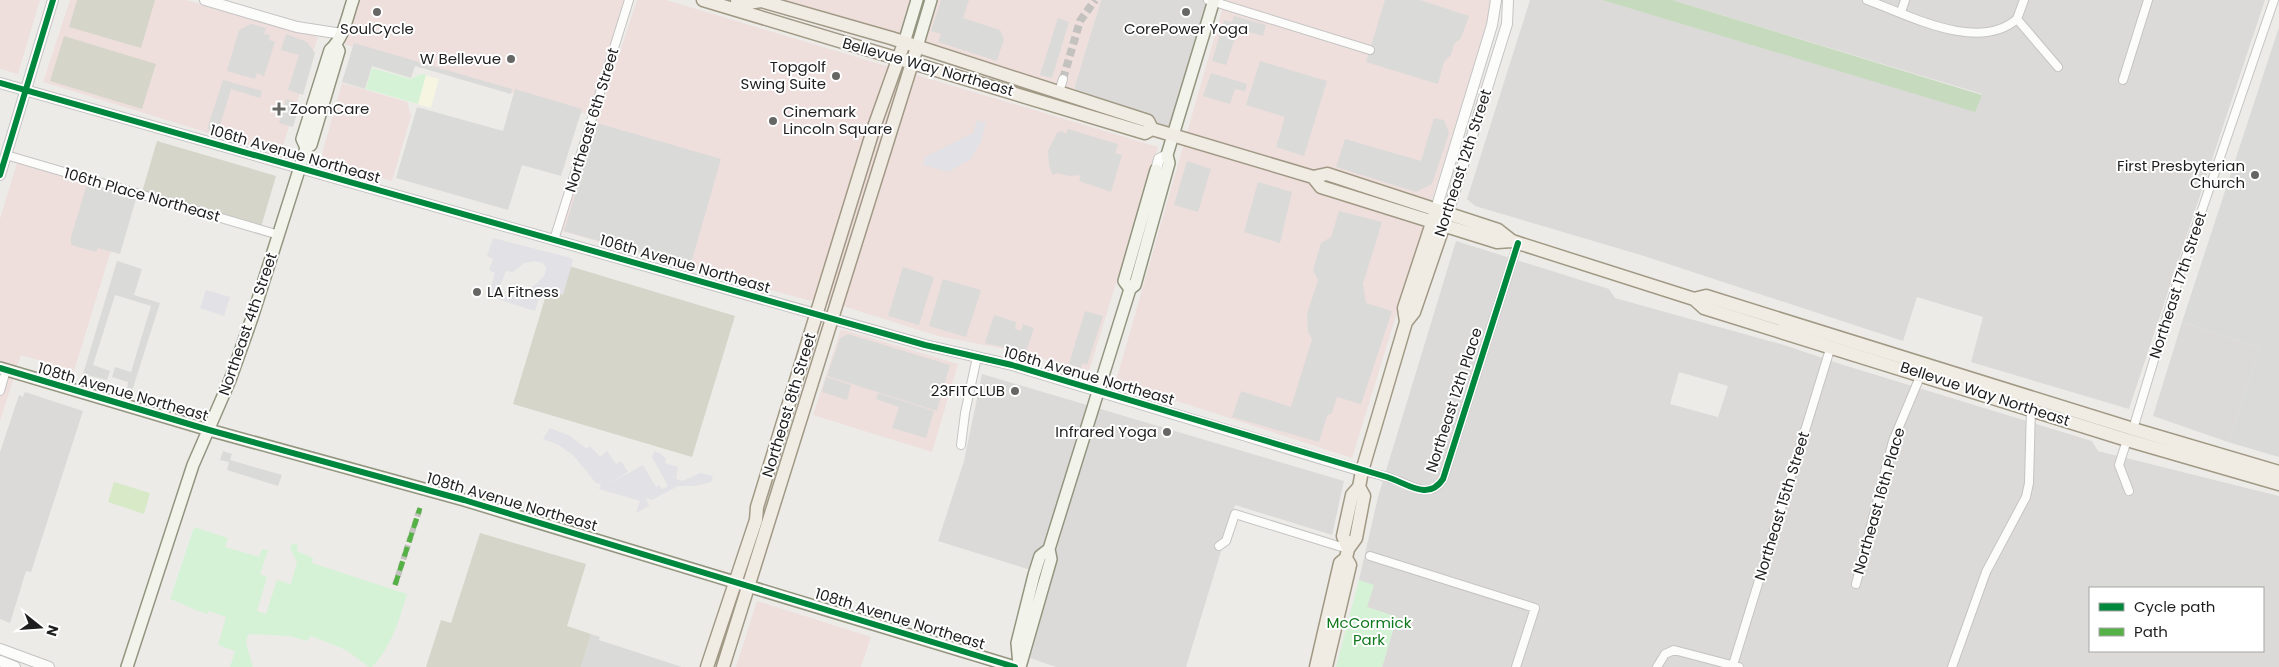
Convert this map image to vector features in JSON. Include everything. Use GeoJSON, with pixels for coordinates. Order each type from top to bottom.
{"type":"FeatureCollection","features":[{"type":"Feature","properties":{"kind":"main road","name":"Northeast 4th Street"},"geometry":{"type":"LineString","coordinates":[[127,667],[193,465],[239,355],[306,148],[302,139],[307,121],[330,50],[342,34],[353,0]]}},
{"type":"Feature","properties":{"kind":"main road","name":"Bellevue Way Northeast"},"geometry":{"type":"LineString","coordinates":[[736,0],[748,3],[760,0],[904,42],[1148,121],[1152,129]]}},
{"type":"Feature","properties":{"kind":"main road","name":"Northeast 8th Street"},"geometry":{"type":"LineString","coordinates":[[707,667],[734,581],[756,520],[757,507],[874,127],[917,0]]}},
{"type":"Feature","properties":{"kind":"main road","name":"Northeast 8th Street"},"geometry":{"type":"LineString","coordinates":[[723,667],[750,586],[931,0]]}},
{"type":"Feature","properties":{"kind":"main road","name":"Bellevue Way Northeast"},"geometry":{"type":"LineString","coordinates":[[709,1],[1145,133],[1152,129],[1313,177],[1321,187],[1440,217],[1497,242],[1515,242],[1694,299],[1704,308],[1831,346],[1923,369]]}},
{"type":"Feature","properties":{"kind":"main road"},"geometry":{"type":"LineString","coordinates":[[1018,667],[1017,643],[1034,575],[1040,556],[1050,549],[1130,290],[1135,285],[1169,163],[1167,155],[1212,1]]}},
{"type":"Feature","properties":{"kind":"main road"},"geometry":{"type":"LineString","coordinates":[[1130,290],[1124,281],[1156,170]]}},
{"type":"Feature","properties":{"kind":"main road","name":"Northeast 12th Street"},"geometry":{"type":"LineString","coordinates":[[1316,667],[1340,563],[1356,538],[1364,496],[1359,487],[1362,471],[1406,322],[1414,312],[1440,217]]}},
{"type":"Feature","properties":{"kind":"main road","name":"Bellevue Way Northeast"},"geometry":{"type":"LineString","coordinates":[[1694,299],[1706,296],[1923,369],[2279,484]]}},
{"type":"Feature","properties":{"kind":"main road","name":"108th Avenue Northeast"},"geometry":{"type":"LineString","coordinates":[[3,369],[209,430],[464,500],[1018,667]]}},
{"type":"Feature","properties":{"kind":"main road"},"geometry":{"type":"LineString","coordinates":[[2130,435],[2152,435],[2279,472]]}},
{"type":"Feature","properties":{"kind":"main road"},"geometry":{"type":"LineString","coordinates":[[2254,476],[2279,476]]}},
{"type":"Feature","properties":{"kind":"main road","name":"Northeast 12th Street"},"geometry":{"type":"LineString","coordinates":[[1326,667],[1350,565],[1347,554]]}},
{"type":"Feature","properties":{"kind":"street"},"geometry":{"type":"LineString","coordinates":[[0,175],[53,0]]}},
{"type":"Feature","properties":{"kind":"street"},"geometry":{"type":"LineString","coordinates":[[205,0],[297,27],[342,34]]}},
{"type":"Feature","properties":{"kind":"street","name":"Northeast 6th Street"},"geometry":{"type":"LineString","coordinates":[[554,240],[630,0]]}},
{"type":"Feature","properties":{"kind":"street","name":"Northeast 12th Street"},"geometry":{"type":"LineString","coordinates":[[1440,217],[1482,55],[1492,25],[1496,0]]}},
{"type":"Feature","properties":{"kind":"street","name":"Northeast 12th Street"},"geometry":{"type":"LineString","coordinates":[[1440,217],[1480,110],[1507,24],[1508,0]]}},
{"type":"Feature","properties":{"kind":"street"},"geometry":{"type":"LineString","coordinates":[[1867,0],[1965,33],[1994,32],[2008,26],[2017,19],[2024,0]]}},
{"type":"Feature","properties":{"kind":"street"},"geometry":{"type":"LineString","coordinates":[[1901,12],[1905,0]]}},
{"type":"Feature","properties":{"kind":"street"},"geometry":{"type":"LineString","coordinates":[[2123,80],[2148,0]]}},
{"type":"Feature","properties":{"kind":"street","name":"Northeast 17th Street"},"geometry":{"type":"LineString","coordinates":[[2129,492],[2119,465],[2180,274],[2274,0]]}},
{"type":"Feature","properties":{"kind":"street"},"geometry":{"type":"LineString","coordinates":[[1212,1],[1370,50]]}},
{"type":"Feature","properties":{"kind":"street"},"geometry":{"type":"LineString","coordinates":[[2017,19],[2058,67]]}},
{"type":"Feature","properties":{"kind":"street"},"geometry":{"type":"LineString","coordinates":[[1480,110],[1478,96],[1486,64],[1482,55]]}},
{"type":"Feature","properties":{"kind":"street"},"geometry":{"type":"LineString","coordinates":[[1059,92],[1063,79]]}},
{"type":"Feature","properties":{"kind":"street","name":"106th Avenue Northeast"},"geometry":{"type":"LineString","coordinates":[[0,83],[817,315],[1012,365],[1362,471]]}},
{"type":"Feature","properties":{"kind":"street","name":"106th Place Northeast"},"geometry":{"type":"LineString","coordinates":[[6,155],[279,235]]}},
{"type":"Feature","properties":{"kind":"street"},"geometry":{"type":"LineString","coordinates":[[1156,170],[1159,159],[1167,155]]}},
{"type":"Feature","properties":{"kind":"street","name":"Northeast 12th Place"},"geometry":{"type":"LineString","coordinates":[[1362,471],[1396,480],[1420,490],[1427,491],[1439,485],[1443,479],[1515,242]]}},
{"type":"Feature","properties":{"kind":"street","name":"Northeast 15th Street"},"geometry":{"type":"LineString","coordinates":[[1736,666],[1831,346]]}},
{"type":"Feature","properties":{"kind":"street"},"geometry":{"type":"LineString","coordinates":[[961,445],[965,413],[977,357]]}},
{"type":"Feature","properties":{"kind":"street"},"geometry":{"type":"LineString","coordinates":[[0,392],[3,369]]}},
{"type":"Feature","properties":{"kind":"street","name":"Northeast 16th Place"},"geometry":{"type":"LineString","coordinates":[[1856,584],[1893,441],[1923,369]]}},
{"type":"Feature","properties":{"kind":"street"},"geometry":{"type":"LineString","coordinates":[[1952,667],[1986,572],[2026,497],[2029,483],[2032,403]]}},
{"type":"Feature","properties":{"kind":"street"},"geometry":{"type":"LineString","coordinates":[[1219,546],[1226,541],[1235,514],[1347,554]]}},
{"type":"Feature","properties":{"kind":"street"},"geometry":{"type":"LineString","coordinates":[[1370,556],[1535,608],[1516,667]]}},
{"type":"Feature","properties":{"kind":"street"},"geometry":{"type":"LineString","coordinates":[[0,649],[49,667]]}},
{"type":"Feature","properties":{"kind":"street"},"geometry":{"type":"LineString","coordinates":[[1657,667],[1665,654],[1679,651],[1736,666]]}},
{"type":"Feature","properties":{"kind":"street"},"geometry":{"type":"LineString","coordinates":[[0,661],[15,667]]}},
{"type":"Feature","properties":{"kind":"shaded area"},"geometry":{"type":"Polygon","coordinates":[[[0,0],[40,0],[18,74],[0,69],[0,0]]]}},
{"type":"Feature","properties":{"kind":"shaded area"},"geometry":{"type":"Polygon","coordinates":[[[70,0],[186,0],[318,37],[280,155],[43,82],[70,0]]]}},
{"type":"Feature","properties":{"kind":"shaded area"},"geometry":{"type":"Polygon","coordinates":[[[77,0],[155,0],[141,48],[69,27],[77,0]]]}},
{"type":"Feature","properties":{"kind":"shaded area"},"geometry":{"type":"Polygon","coordinates":[[[358,0],[631,0],[590,115],[343,44],[358,0]]]}},
{"type":"Feature","properties":{"kind":"shaded area"},"geometry":{"type":"Polygon","coordinates":[[[637,0],[666,0],[1158,147],[1089,371],[1010,350],[938,336],[843,306],[807,300],[561,231],[637,0]]]}},
{"type":"Feature","properties":{"kind":"shaded area"},"geometry":{"type":"Polygon","coordinates":[[[732,0],[1101,0],[1075,85],[1074,97],[732,0]]]}},
{"type":"Feature","properties":{"kind":"shaded area"},"geometry":{"type":"Polygon","coordinates":[[[941,0],[969,0],[963,18],[1000,30],[1004,39],[997,61],[938,42],[941,34],[931,31],[941,0]]]}},
{"type":"Feature","properties":{"kind":"shaded area"},"geometry":{"type":"Polygon","coordinates":[[[1101,0],[1208,0],[1173,135],[1074,97],[1075,85],[1101,0]]]}},
{"type":"Feature","properties":{"kind":"shaded area"},"geometry":{"type":"Polygon","coordinates":[[[1208,0],[1490,0],[1489,16],[1352,458],[1116,381],[1223,7],[1208,0]]]}},
{"type":"Feature","properties":{"kind":"shaded area"},"geometry":{"type":"Polygon","coordinates":[[[1385,0],[1420,0],[1469,16],[1461,38],[1454,44],[1451,55],[1444,62],[1438,84],[1366,62],[1385,0]]]}},
{"type":"Feature","properties":{"kind":"shaded area"},"geometry":{"type":"Polygon","coordinates":[[[1530,0],[1602,0],[1975,111],[1982,94],[1672,0],[2265,0],[2129,409],[1971,362],[1983,317],[1917,297],[1903,341],[1644,256],[1475,206],[1467,199],[1530,0]]]}},
{"type":"Feature","properties":{"kind":"shaded area"},"geometry":{"type":"Polygon","coordinates":[[[1234,16],[1266,25],[1263,36],[1238,29],[1226,65],[1212,61],[1224,20],[1232,22],[1234,16]]]}},
{"type":"Feature","properties":{"kind":"shaded area"},"geometry":{"type":"Polygon","coordinates":[[[1058,18],[1069,22],[1052,78],[1040,75],[1058,18]]]}},
{"type":"Feature","properties":{"kind":"shaded area"},"geometry":{"type":"Polygon","coordinates":[[[251,24],[266,28],[264,34],[270,35],[269,40],[275,42],[264,76],[257,73],[255,79],[227,71],[239,30],[251,24]]]}},
{"type":"Feature","properties":{"kind":"shaded area","name":"First Presbyterian Church"},"geometry":{"type":"Polygon","coordinates":[[[2279,27],[2279,457],[2228,442],[2259,347],[2182,322],[2279,27]]]}},
{"type":"Feature","properties":{"kind":"shaded area"},"geometry":{"type":"Polygon","coordinates":[[[286,34],[307,42],[315,53],[303,95],[288,90],[299,55],[281,50],[286,34]]]}},
{"type":"Feature","properties":{"kind":"shaded area"},"geometry":{"type":"Polygon","coordinates":[[[64,36],[156,64],[142,109],[50,81],[64,36]]]}},
{"type":"Feature","properties":{"kind":"shaded area"},"geometry":{"type":"Polygon","coordinates":[[[354,43],[512,89],[511,94],[415,66],[411,78],[372,66],[365,89],[342,82],[354,43]]]}},
{"type":"Feature","properties":{"kind":"shaded area"},"geometry":{"type":"Polygon","coordinates":[[[1260,61],[1327,81],[1304,156],[1276,147],[1285,117],[1246,105],[1260,61]]]}},
{"type":"Feature","properties":{"kind":"shaded area"},"geometry":{"type":"Polygon","coordinates":[[[372,68],[411,79],[421,74],[439,79],[431,108],[366,89],[372,68]]]}},
{"type":"Feature","properties":{"kind":"shaded area"},"geometry":{"type":"Polygon","coordinates":[[[1211,73],[1247,84],[1245,91],[1235,89],[1230,104],[1203,96],[1211,73]]]}},
{"type":"Feature","properties":{"kind":"shaded area"},"geometry":{"type":"Polygon","coordinates":[[[223,80],[262,91],[260,98],[231,89],[218,132],[207,129],[223,80]]]}},
{"type":"Feature","properties":{"kind":"shaded area"},"geometry":{"type":"Polygon","coordinates":[[[342,83],[407,102],[411,116],[392,181],[326,161],[322,154],[342,83]]]}},
{"type":"Feature","properties":{"kind":"shaded area"},"geometry":{"type":"Polygon","coordinates":[[[515,89],[582,109],[561,176],[522,165],[508,210],[396,178],[417,107],[503,131],[515,89]]]}},
{"type":"Feature","properties":{"kind":"shaded area"},"geometry":{"type":"Polygon","coordinates":[[[286,99],[300,104],[293,127],[279,123],[286,99]]]}},
{"type":"Feature","properties":{"kind":"shaded area"},"geometry":{"type":"Polygon","coordinates":[[[1434,118],[1444,120],[1449,133],[1432,184],[1416,192],[1336,167],[1345,139],[1421,161],[1434,118]]]}},
{"type":"Feature","properties":{"kind":"shaded area"},"geometry":{"type":"Polygon","coordinates":[[[977,120],[986,123],[981,142],[971,159],[948,172],[923,165],[925,157],[973,133],[977,120]]]}},
{"type":"Feature","properties":{"kind":"shaded area"},"geometry":{"type":"Polygon","coordinates":[[[597,123],[721,159],[690,267],[564,231],[597,123]]]}},
{"type":"Feature","properties":{"kind":"shaded area"},"geometry":{"type":"Polygon","coordinates":[[[1068,129],[1118,144],[1115,153],[1122,155],[1111,192],[1079,181],[1081,175],[1069,176],[1058,173],[1053,175],[1049,166],[1048,151],[1057,133],[1062,131],[1066,134],[1068,129]]]}},
{"type":"Feature","properties":{"kind":"shaded area"},"geometry":{"type":"Polygon","coordinates":[[[157,141],[276,176],[261,227],[142,192],[157,141]]]}},
{"type":"Feature","properties":{"kind":"shaded area"},"geometry":{"type":"Polygon","coordinates":[[[1187,161],[1211,169],[1198,212],[1174,205],[1187,161]]]}},
{"type":"Feature","properties":{"kind":"shaded area"},"geometry":{"type":"Polygon","coordinates":[[[17,163],[128,195],[74,371],[21,355],[0,421],[0,219],[17,163]]]}},
{"type":"Feature","properties":{"kind":"shaded area"},"geometry":{"type":"Polygon","coordinates":[[[1258,182],[1292,192],[1280,243],[1244,232],[1258,182]]]}},
{"type":"Feature","properties":{"kind":"shaded area"},"geometry":{"type":"Polygon","coordinates":[[[87,184],[136,199],[120,254],[98,248],[96,252],[71,245],[71,237],[87,184]]]}},
{"type":"Feature","properties":{"kind":"shaded area"},"geometry":{"type":"Polygon","coordinates":[[[1339,211],[1382,222],[1363,284],[1366,303],[1392,311],[1361,404],[1337,397],[1332,413],[1327,416],[1319,442],[1232,417],[1241,391],[1291,407],[1312,339],[1308,332],[1307,314],[1318,280],[1313,270],[1321,243],[1331,237],[1339,211]]]}},
{"type":"Feature","properties":{"kind":"shaded area"},"geometry":{"type":"Polygon","coordinates":[[[493,238],[573,260],[563,295],[542,289],[535,311],[488,296],[495,273],[489,270],[493,259],[487,256],[493,238]],[[534,261],[524,263],[513,272],[506,271],[499,288],[501,293],[508,296],[526,292],[545,274],[546,268],[543,263],[534,261]]]}},
{"type":"Feature","properties":{"kind":"shaded area"},"geometry":{"type":"Polygon","coordinates":[[[1456,241],[1609,289],[1615,298],[1784,345],[2092,441],[2098,451],[2279,496],[2279,667],[1382,667],[1397,617],[1367,607],[1359,580],[1378,497],[1456,241]],[[1679,372],[1670,404],[1718,417],[1728,386],[1679,372]]]}},
{"type":"Feature","properties":{"kind":"shaded area"},"geometry":{"type":"Polygon","coordinates":[[[117,261],[142,269],[134,295],[160,303],[132,391],[127,389],[128,382],[112,377],[115,367],[131,372],[151,306],[115,295],[93,365],[110,371],[107,380],[83,374],[117,261]]]}},
{"type":"Feature","properties":{"kind":"shaded area"},"geometry":{"type":"Polygon","coordinates":[[[556,262],[735,316],[692,457],[513,404],[556,262]]]}},
{"type":"Feature","properties":{"kind":"shaded area"},"geometry":{"type":"Polygon","coordinates":[[[903,267],[934,277],[919,325],[888,316],[903,267]]]}},
{"type":"Feature","properties":{"kind":"shaded area"},"geometry":{"type":"Polygon","coordinates":[[[943,279],[981,290],[966,337],[929,326],[943,279]]]}},
{"type":"Feature","properties":{"kind":"shaded area"},"geometry":{"type":"Polygon","coordinates":[[[206,290],[230,297],[224,316],[200,308],[206,290]]]}},
{"type":"Feature","properties":{"kind":"shaded area"},"geometry":{"type":"Polygon","coordinates":[[[1085,311],[1103,316],[1087,365],[1082,363],[1081,368],[1069,364],[1085,311]]]}},
{"type":"Feature","properties":{"kind":"shaded area"},"geometry":{"type":"Polygon","coordinates":[[[994,315],[1016,322],[1015,329],[1021,331],[1023,324],[1034,328],[1026,352],[985,343],[994,315]]]}},
{"type":"Feature","properties":{"kind":"shaded area"},"geometry":{"type":"Polygon","coordinates":[[[2182,322],[2259,347],[2228,442],[2153,416],[2182,322]]]}},
{"type":"Feature","properties":{"kind":"shaded area"},"geometry":{"type":"Polygon","coordinates":[[[841,329],[958,364],[932,452],[813,415],[841,329]]]}},
{"type":"Feature","properties":{"kind":"shaded area"},"geometry":{"type":"Polygon","coordinates":[[[848,334],[950,365],[937,411],[827,376],[840,338],[848,334]]]}},
{"type":"Feature","properties":{"kind":"shaded area"},"geometry":{"type":"Polygon","coordinates":[[[982,374],[1344,481],[1332,535],[1235,505],[1186,667],[1056,667],[1030,658],[1053,577],[938,541],[964,461],[982,374]]]}},
{"type":"Feature","properties":{"kind":"shaded area"},"geometry":{"type":"Polygon","coordinates":[[[826,377],[851,385],[847,400],[822,392],[826,377]]]}},
{"type":"Feature","properties":{"kind":"shaded area"},"geometry":{"type":"Polygon","coordinates":[[[25,392],[83,411],[31,572],[26,571],[10,623],[0,619],[0,452],[19,395],[23,397],[25,392]]]}},
{"type":"Feature","properties":{"kind":"shaded area"},"geometry":{"type":"Polygon","coordinates":[[[878,393],[934,411],[926,438],[892,428],[899,407],[876,399],[878,393]]]}},
{"type":"Feature","properties":{"kind":"shaded area"},"geometry":{"type":"Polygon","coordinates":[[[550,428],[570,436],[587,449],[590,446],[600,457],[607,451],[616,464],[621,461],[628,472],[609,484],[643,465],[656,487],[659,485],[662,489],[668,486],[652,457],[654,451],[660,453],[666,459],[665,463],[678,467],[676,479],[683,481],[700,473],[713,476],[711,482],[695,486],[678,486],[652,500],[646,498],[649,506],[636,513],[640,501],[599,489],[601,484],[596,483],[573,455],[557,444],[543,439],[550,428]]]}},
{"type":"Feature","properties":{"kind":"shaded area"},"geometry":{"type":"Polygon","coordinates":[[[223,451],[232,454],[230,460],[282,475],[278,486],[227,470],[229,462],[220,460],[223,451]]]}},
{"type":"Feature","properties":{"kind":"shaded area"},"geometry":{"type":"Polygon","coordinates":[[[480,533],[586,564],[567,626],[591,634],[581,667],[426,667],[441,620],[451,623],[480,533]]]}},
{"type":"Feature","properties":{"kind":"shaded area"},"geometry":{"type":"Polygon","coordinates":[[[757,601],[871,637],[861,667],[736,667],[757,601]]]}},
{"type":"Feature","properties":{"kind":"shaded area"},"geometry":{"type":"Polygon","coordinates":[[[591,634],[600,637],[599,640],[682,667],[581,667],[591,634]]]}},
{"type":"Feature","properties":{"kind":"green space"},"geometry":{"type":"Polygon","coordinates":[[[1602,0],[1672,0],[1982,95],[1975,112],[1602,0]]]}},
{"type":"Feature","properties":{"kind":"green space"},"geometry":{"type":"Polygon","coordinates":[[[372,68],[411,79],[421,74],[426,75],[418,104],[366,89],[372,68]]]}},
{"type":"Feature","properties":{"kind":"green space"},"geometry":{"type":"Polygon","coordinates":[[[114,482],[150,493],[144,514],[108,502],[114,482]]]}},
{"type":"Feature","properties":{"kind":"green space"},"geometry":{"type":"Polygon","coordinates":[[[194,527],[228,538],[225,547],[259,557],[262,549],[268,550],[260,574],[267,577],[257,611],[266,614],[277,580],[291,584],[297,562],[290,548],[293,543],[298,545],[297,551],[313,558],[312,563],[407,594],[390,642],[379,659],[372,667],[369,667],[346,650],[311,636],[307,641],[289,636],[248,634],[246,643],[253,667],[230,667],[235,651],[218,645],[226,617],[209,611],[208,614],[170,599],[194,527]]]}},
{"type":"Feature","properties":{"kind":"green space","name":"McCormick Park"},"geometry":{"type":"Polygon","coordinates":[[[1359,580],[1374,585],[1367,607],[1397,617],[1382,667],[1336,667],[1359,580]]]}},
{"type":"Feature","properties":{"kind":"tunnel"},"geometry":{"type":"LineString","coordinates":[[1063,79],[1080,21],[1095,0]]}},
{"type":"Feature","properties":{"kind":"tunnel"},"geometry":{"type":"LineString","coordinates":[[395,585],[420,508]]}},
{"type":"Feature","properties":{"kind":"marked path"},"geometry":{"type":"LineString","coordinates":[[395,585],[420,508]]}},
{"type":"Feature","properties":{"kind":"cycle path"},"geometry":{"type":"LineString","coordinates":[[0,175],[53,0]]}},
{"type":"Feature","properties":{"kind":"cycle path"},"geometry":{"type":"LineString","coordinates":[[0,83],[925,345],[1012,365],[1387,477],[1424,490],[1437,486],[1443,479],[1518,243]]}},
{"type":"Feature","properties":{"kind":"cycle path"},"geometry":{"type":"LineString","coordinates":[[0,368],[209,430],[464,500],[1015,667]]}},
{"type":"Feature","properties":{"kind":"place","name":"SoulCycle"},"geometry":{"type":"Point","coordinates":[377,12]}},
{"type":"Feature","properties":{"kind":"place","name":"CorePower Yoga"},"geometry":{"type":"Point","coordinates":[1186,12]}},
{"type":"Feature","properties":{"kind":"place","name":"W Bellevue"},"geometry":{"type":"Point","coordinates":[511,59]}},
{"type":"Feature","properties":{"kind":"place","name":"Topgolf Swing Suite"},"geometry":{"type":"Point","coordinates":[836,76]}},
{"type":"Feature","properties":{"kind":"place","name":"ZoomCare"},"geometry":{"type":"Point","coordinates":[279,109]}},
{"type":"Feature","properties":{"kind":"place","name":"Cinemark Lincoln Square"},"geometry":{"type":"Point","coordinates":[773,121]}},
{"type":"Feature","properties":{"kind":"place","name":"First Presbyterian Church"},"geometry":{"type":"Point","coordinates":[2255,175]}},
{"type":"Feature","properties":{"kind":"place","name":"LA Fitness"},"geometry":{"type":"Point","coordinates":[477,292]}},
{"type":"Feature","properties":{"kind":"place","name":"23FITCLUB"},"geometry":{"type":"Point","coordinates":[1015,391]}},
{"type":"Feature","properties":{"kind":"place","name":"Infrared Yoga"},"geometry":{"type":"Point","coordinates":[1167,432]}}]}
